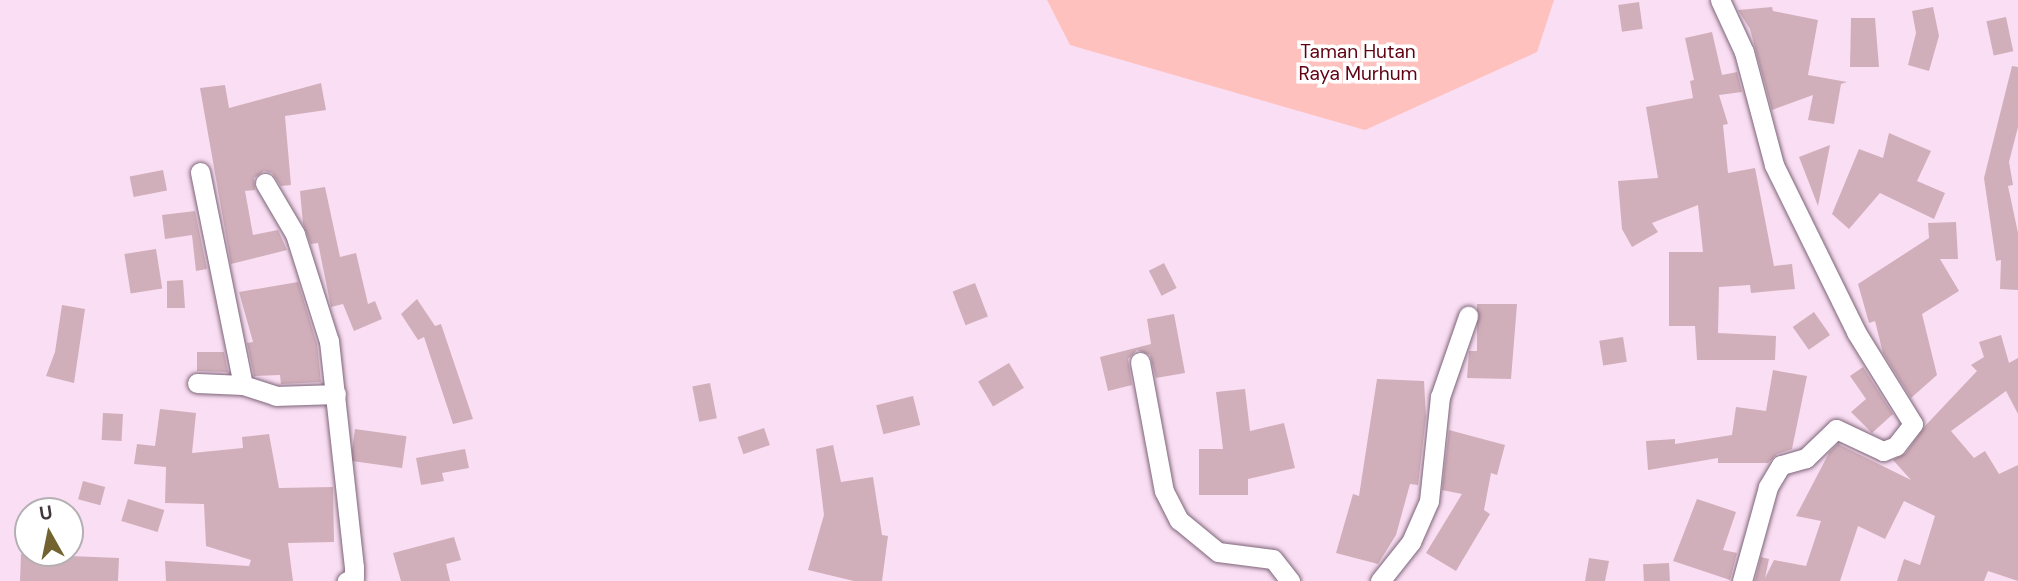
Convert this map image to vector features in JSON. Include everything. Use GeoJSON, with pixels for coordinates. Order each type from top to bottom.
{"type":"FeatureCollection","features":[{"type":"Feature","properties":{"kind":"street"},"geometry":{"type":"LineString","coordinates":[[1720,0],[1744,52],[1774,165],[1856,332],[1913,424],[1896,446],[1884,451],[1836,429],[1806,458],[1781,465],[1768,487],[1742,581]]}},
{"type":"Feature","properties":{"kind":"street"},"geometry":{"type":"LineString","coordinates":[[200,172],[243,385]]}},
{"type":"Feature","properties":{"kind":"street"},"geometry":{"type":"LineString","coordinates":[[265,183],[296,234],[329,341],[355,567],[354,578],[347,581]]}},
{"type":"Feature","properties":{"kind":"street"},"geometry":{"type":"LineString","coordinates":[[1380,581],[1411,542],[1429,500],[1440,397],[1468,316]]}},
{"type":"Feature","properties":{"kind":"street"},"geometry":{"type":"LineString","coordinates":[[1140,362],[1161,478],[1179,520],[1218,552],[1273,559],[1290,581]]}},
{"type":"Feature","properties":{"kind":"street"},"geometry":{"type":"LineString","coordinates":[[197,383],[243,385],[276,396],[336,394]]}},
{"type":"Feature","properties":{"kind":"green space","name":"Taman Hutan Raya Murhum"},"geometry":{"type":"Polygon","coordinates":[[[1047,0],[1554,0],[1537,52],[1365,130],[1070,45],[1047,0]]]}},
{"type":"Feature","properties":{"kind":"building"},"geometry":{"type":"Polygon","coordinates":[[[1639,2],[1643,29],[1622,32],[1618,5],[1639,2]]]}},
{"type":"Feature","properties":{"kind":"building"},"geometry":{"type":"Polygon","coordinates":[[[1772,7],[1773,11],[1818,20],[1808,75],[1847,82],[1841,84],[1834,124],[1808,120],[1813,95],[1772,110],[1750,29],[1738,10],[1772,7]]]}},
{"type":"Feature","properties":{"kind":"building"},"geometry":{"type":"Polygon","coordinates":[[[1933,7],[1939,36],[1929,71],[1908,65],[1916,33],[1912,11],[1933,7]]]}},
{"type":"Feature","properties":{"kind":"building"},"geometry":{"type":"Polygon","coordinates":[[[2006,17],[2013,51],[1994,55],[1986,21],[2006,17]]]}},
{"type":"Feature","properties":{"kind":"building"},"geometry":{"type":"Polygon","coordinates":[[[1851,18],[1875,18],[1879,67],[1850,67],[1851,18]]]}},
{"type":"Feature","properties":{"kind":"building"},"geometry":{"type":"Polygon","coordinates":[[[1712,32],[1722,75],[1737,72],[1742,92],[1719,95],[1728,124],[1723,125],[1728,173],[1755,168],[1774,266],[1792,264],[1795,289],[1751,293],[1750,285],[1719,287],[1718,333],[1776,336],[1775,360],[1697,360],[1695,326],[1669,326],[1669,252],[1703,252],[1698,205],[1652,223],[1658,232],[1632,247],[1622,229],[1618,181],[1658,178],[1646,107],[1693,98],[1690,81],[1694,80],[1685,38],[1712,32]]]}},
{"type":"Feature","properties":{"kind":"building"},"geometry":{"type":"Polygon","coordinates":[[[2012,66],[2018,67],[2018,127],[2009,162],[2013,185],[2008,186],[2018,233],[2018,290],[2000,289],[2001,260],[1996,261],[1984,178],[2012,66]]]}},
{"type":"Feature","properties":{"kind":"building"},"geometry":{"type":"Polygon","coordinates":[[[321,83],[326,110],[285,116],[291,185],[281,186],[272,173],[264,171],[254,178],[255,190],[245,191],[253,235],[278,230],[287,250],[231,264],[200,88],[225,85],[229,108],[321,83]]]}},
{"type":"Feature","properties":{"kind":"building"},"geometry":{"type":"Polygon","coordinates":[[[1889,133],[1931,151],[1917,181],[1945,193],[1934,219],[1880,193],[1849,229],[1832,214],[1859,149],[1883,158],[1889,133]]]}},
{"type":"Feature","properties":{"kind":"building"},"geometry":{"type":"Polygon","coordinates":[[[1830,145],[1818,206],[1799,157],[1830,145]]]}},
{"type":"Feature","properties":{"kind":"building"},"geometry":{"type":"Polygon","coordinates":[[[163,170],[167,191],[134,197],[130,176],[163,170]]]}},
{"type":"Feature","properties":{"kind":"building"},"geometry":{"type":"Polygon","coordinates":[[[325,187],[340,257],[356,253],[368,304],[375,301],[382,319],[354,331],[343,304],[331,307],[318,243],[311,244],[303,224],[300,191],[325,187]]]}},
{"type":"Feature","properties":{"kind":"building"},"geometry":{"type":"Polygon","coordinates":[[[195,211],[207,269],[196,271],[192,235],[165,239],[162,215],[195,211]]]}},
{"type":"Feature","properties":{"kind":"building"},"geometry":{"type":"Polygon","coordinates":[[[1956,222],[1958,259],[1940,259],[1959,291],[1922,314],[1937,375],[1911,398],[1883,353],[1875,321],[1869,323],[1858,284],[1929,238],[1928,223],[1956,222]]]}},
{"type":"Feature","properties":{"kind":"building"},"geometry":{"type":"Polygon","coordinates":[[[156,249],[162,289],[131,294],[124,254],[156,249]]]}},
{"type":"Feature","properties":{"kind":"building"},"geometry":{"type":"Polygon","coordinates":[[[1164,263],[1177,288],[1162,296],[1149,271],[1164,263]]]}},
{"type":"Feature","properties":{"kind":"building"},"geometry":{"type":"Polygon","coordinates":[[[183,280],[185,308],[167,308],[167,281],[183,280]]]}},
{"type":"Feature","properties":{"kind":"building"},"geometry":{"type":"Polygon","coordinates":[[[298,282],[317,344],[321,382],[281,384],[280,375],[254,376],[247,343],[253,342],[239,292],[298,282]]]}},
{"type":"Feature","properties":{"kind":"building"},"geometry":{"type":"Polygon","coordinates":[[[975,283],[988,317],[965,325],[953,292],[975,283]]]}},
{"type":"Feature","properties":{"kind":"building"},"geometry":{"type":"Polygon","coordinates":[[[417,299],[435,326],[441,324],[473,419],[453,424],[424,337],[418,340],[401,314],[417,299]]]}},
{"type":"Feature","properties":{"kind":"building"},"geometry":{"type":"Polygon","coordinates":[[[1477,304],[1517,304],[1511,379],[1467,378],[1469,351],[1477,351],[1477,304]]]}},
{"type":"Feature","properties":{"kind":"building"},"geometry":{"type":"Polygon","coordinates":[[[62,305],[85,309],[74,383],[46,376],[55,352],[62,305]]]}},
{"type":"Feature","properties":{"kind":"building"},"geometry":{"type":"Polygon","coordinates":[[[1814,312],[1830,335],[1809,350],[1793,327],[1814,312]]]}},
{"type":"Feature","properties":{"kind":"building"},"geometry":{"type":"Polygon","coordinates":[[[1174,314],[1185,373],[1156,378],[1150,355],[1137,350],[1128,359],[1132,385],[1108,391],[1100,357],[1151,344],[1147,319],[1174,314]]]}},
{"type":"Feature","properties":{"kind":"building"},"geometry":{"type":"Polygon","coordinates":[[[2001,335],[2009,363],[2018,358],[2018,414],[2006,391],[1951,431],[1974,458],[1985,451],[1999,474],[2018,465],[2018,581],[1988,571],[1984,581],[1897,581],[1904,559],[1920,565],[1935,516],[1904,501],[1885,539],[1858,526],[1840,581],[1755,581],[1761,557],[1769,559],[1765,578],[1774,560],[1806,566],[1821,521],[1796,516],[1829,453],[1838,444],[1911,480],[1893,460],[1906,453],[1925,426],[1977,371],[1971,365],[1984,357],[1979,342],[2001,335]]]}},
{"type":"Feature","properties":{"kind":"building"},"geometry":{"type":"Polygon","coordinates":[[[1623,337],[1627,362],[1603,365],[1599,341],[1623,337]]]}},
{"type":"Feature","properties":{"kind":"building"},"geometry":{"type":"Polygon","coordinates":[[[197,352],[224,352],[228,372],[197,371],[197,352]]]}},
{"type":"Feature","properties":{"kind":"building"},"geometry":{"type":"Polygon","coordinates":[[[1009,363],[1024,388],[993,406],[978,382],[1009,363]]]}},
{"type":"Feature","properties":{"kind":"building"},"geometry":{"type":"Polygon","coordinates":[[[1863,367],[1893,414],[1872,433],[1851,412],[1866,399],[1850,376],[1863,367]]]}},
{"type":"Feature","properties":{"kind":"building"},"geometry":{"type":"Polygon","coordinates":[[[1773,370],[1807,376],[1792,449],[1777,454],[1768,463],[1718,463],[1718,458],[1648,470],[1646,441],[1675,439],[1675,444],[1732,435],[1736,407],[1766,411],[1773,370]]]}},
{"type":"Feature","properties":{"kind":"building"},"geometry":{"type":"Polygon","coordinates":[[[1377,379],[1424,381],[1426,417],[1418,485],[1410,484],[1396,535],[1378,564],[1336,553],[1353,494],[1359,496],[1377,379]]]}},
{"type":"Feature","properties":{"kind":"building"},"geometry":{"type":"Polygon","coordinates":[[[710,383],[717,418],[699,422],[692,386],[710,383]]]}},
{"type":"Feature","properties":{"kind":"building"},"geometry":{"type":"Polygon","coordinates":[[[1245,389],[1250,431],[1284,423],[1295,468],[1248,479],[1248,495],[1199,495],[1199,449],[1223,449],[1216,392],[1245,389]]]}},
{"type":"Feature","properties":{"kind":"building"},"geometry":{"type":"Polygon","coordinates":[[[913,396],[920,425],[883,434],[876,405],[913,396]]]}},
{"type":"Feature","properties":{"kind":"building"},"geometry":{"type":"Polygon","coordinates":[[[160,409],[196,413],[192,453],[243,448],[242,437],[269,434],[279,488],[333,487],[334,542],[288,543],[293,581],[166,581],[165,561],[249,566],[251,560],[206,546],[204,504],[165,503],[166,467],[134,464],[137,444],[155,446],[160,409]]]}},
{"type":"Feature","properties":{"kind":"building"},"geometry":{"type":"Polygon","coordinates":[[[103,413],[123,414],[122,441],[102,440],[103,413]]]}},
{"type":"Feature","properties":{"kind":"building"},"geometry":{"type":"Polygon","coordinates":[[[764,428],[770,445],[743,454],[738,437],[764,428]]]}},
{"type":"Feature","properties":{"kind":"building"},"geometry":{"type":"Polygon","coordinates":[[[355,429],[406,436],[402,468],[351,461],[355,429]]]}},
{"type":"Feature","properties":{"kind":"building"},"geometry":{"type":"Polygon","coordinates":[[[1449,430],[1505,445],[1497,475],[1491,473],[1484,510],[1490,514],[1456,571],[1426,553],[1462,494],[1442,490],[1449,430]]]}},
{"type":"Feature","properties":{"kind":"building"},"geometry":{"type":"Polygon","coordinates":[[[833,445],[841,482],[873,477],[882,535],[888,536],[882,581],[854,581],[808,570],[824,515],[816,449],[833,445]]]}},
{"type":"Feature","properties":{"kind":"building"},"geometry":{"type":"Polygon","coordinates":[[[465,449],[469,468],[442,473],[444,481],[421,485],[416,458],[465,449]]]}},
{"type":"Feature","properties":{"kind":"building"},"geometry":{"type":"Polygon","coordinates":[[[83,481],[105,487],[100,505],[79,497],[83,481]]]}},
{"type":"Feature","properties":{"kind":"building"},"geometry":{"type":"Polygon","coordinates":[[[128,499],[164,510],[158,532],[121,521],[128,499]]]}},
{"type":"Feature","properties":{"kind":"building"},"geometry":{"type":"Polygon","coordinates":[[[1697,499],[1736,512],[1723,550],[1737,553],[1730,580],[1673,561],[1697,499]]]}},
{"type":"Feature","properties":{"kind":"building"},"geometry":{"type":"Polygon","coordinates":[[[454,537],[461,560],[446,564],[450,581],[401,581],[393,553],[454,537]]]}},
{"type":"Feature","properties":{"kind":"building"},"geometry":{"type":"Polygon","coordinates":[[[84,557],[119,558],[118,581],[20,581],[21,567],[84,567],[84,557]]]}},
{"type":"Feature","properties":{"kind":"building"},"geometry":{"type":"Polygon","coordinates":[[[1589,558],[1609,561],[1605,581],[1585,581],[1589,558]]]}},
{"type":"Feature","properties":{"kind":"building"},"geometry":{"type":"Polygon","coordinates":[[[1669,563],[1670,581],[1644,581],[1643,564],[1669,563]]]}}]}
